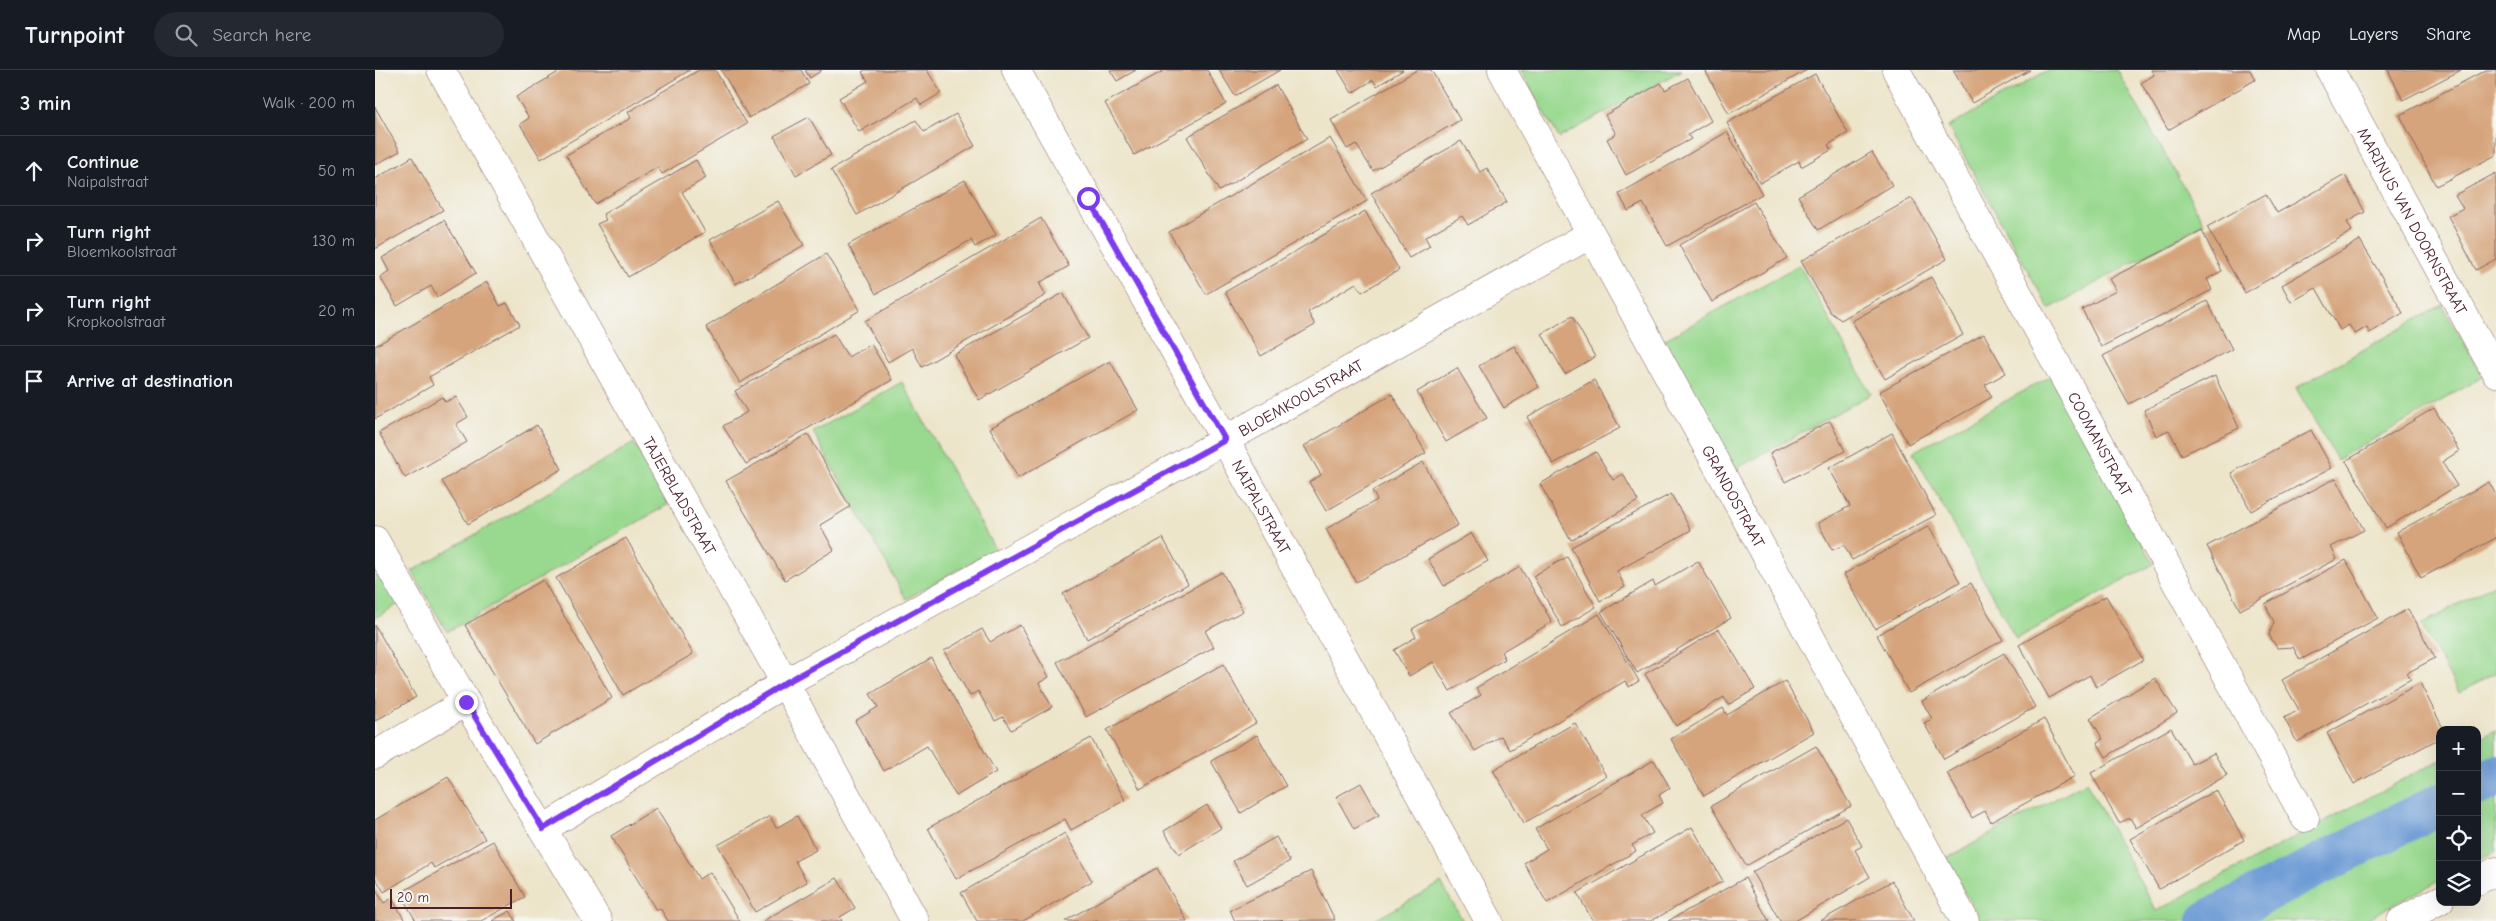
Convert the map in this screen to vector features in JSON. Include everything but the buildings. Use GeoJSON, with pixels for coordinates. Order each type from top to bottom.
{"type":"FeatureCollection","features":[{"type":"Feature","properties":{"kind":"street","name":"TAJERBLADSTRAAT"},"geometry":{"type":"LineString","coordinates":[[441,70],[785,683],[915,921]]}},
{"type":"Feature","properties":{"kind":"street","name":"NAIPALSTRAAT"},"geometry":{"type":"LineString","coordinates":[[1016,70],[1225,440],[1489,921]]}},
{"type":"Feature","properties":{"kind":"street","name":"GRANDOSTRAAT"},"geometry":{"type":"LineString","coordinates":[[1502,70],[1965,921]]}},
{"type":"Feature","properties":{"kind":"street","name":"COOMANSTRAAT"},"geometry":{"type":"LineString","coordinates":[[1896,70],[2305,818]]}},
{"type":"Feature","properties":{"kind":"street","name":"MARINUS VAN DOORNSTRAAT"},"geometry":{"type":"LineString","coordinates":[[2330,70],[2496,372]]}},
{"type":"Feature","properties":{"kind":"street","name":"BLOEMKOOLSTRAAT"},"geometry":{"type":"LineString","coordinates":[[543,829],[785,683],[1225,440],[1591,234]]}},
{"type":"Feature","properties":{"kind":"street"},"geometry":{"type":"LineString","coordinates":[[375,540],[466,702],[598,921]]}},
{"type":"Feature","properties":{"kind":"street"},"geometry":{"type":"LineString","coordinates":[[375,755],[466,702]]}},
{"type":"Feature","properties":{"kind":"street"},"geometry":{"type":"LineString","coordinates":[[2481,879],[2496,871]]}},
{"type":"Feature","properties":{"kind":"street"},"geometry":{"type":"LineString","coordinates":[[2401,921],[2434,910]]}},
{"type":"Feature","properties":{"kind":"green space"},"geometry":{"type":"Polygon","coordinates":[[[1521,70],[1682,70],[1559,138],[1521,70]]]}},
{"type":"Feature","properties":{"kind":"green space"},"geometry":{"type":"Polygon","coordinates":[[[2048,70],[2117,70],[2204,223],[2049,309],[1948,127],[2048,70]]]}},
{"type":"Feature","properties":{"kind":"green space"},"geometry":{"type":"Polygon","coordinates":[[[1799,265],[1871,394],[1734,470],[1662,341],[1799,265]]]}},
{"type":"Feature","properties":{"kind":"green space"},"geometry":{"type":"Polygon","coordinates":[[[2442,305],[2483,377],[2337,460],[2296,388],[2442,305]]]}},
{"type":"Feature","properties":{"kind":"green space"},"geometry":{"type":"Polygon","coordinates":[[[2051,376],[2154,564],[2016,639],[1913,452],[2051,376]]]}},
{"type":"Feature","properties":{"kind":"green space"},"geometry":{"type":"Polygon","coordinates":[[[902,382],[995,549],[906,599],[813,432],[902,382]]]}},
{"type":"Feature","properties":{"kind":"green space"},"geometry":{"type":"Polygon","coordinates":[[[634,443],[669,504],[447,632],[412,571],[634,443]]]}},
{"type":"Feature","properties":{"kind":"green space"},"geometry":{"type":"Polygon","coordinates":[[[375,555],[402,602],[375,618],[375,555]]]}},
{"type":"Feature","properties":{"kind":"green space"},"geometry":{"type":"Polygon","coordinates":[[[2496,583],[2496,673],[2459,693],[2421,625],[2496,583]]]}},
{"type":"Feature","properties":{"kind":"green space"},"geometry":{"type":"Polygon","coordinates":[[[2496,730],[2496,851],[2481,859],[2481,771],[2481,738],[2496,730]]]}},
{"type":"Feature","properties":{"kind":"green space"},"geometry":{"type":"Polygon","coordinates":[[[2436,762],[2436,882],[2363,921],[1981,921],[1945,859],[2086,782],[2156,911],[2436,762]]]}},
{"type":"Feature","properties":{"kind":"green space"},"geometry":{"type":"Polygon","coordinates":[[[1441,883],[1463,921],[1373,921],[1441,883]]]}},
{"type":"Feature","properties":{"kind":"waterway"},"geometry":{"type":"LineString","coordinates":[[2481,783],[2496,776]]}},
{"type":"Feature","properties":{"kind":"waterway"},"geometry":{"type":"LineString","coordinates":[[2208,921],[2436,806]]}},
{"type":"Feature","properties":{"kind":"route"},"geometry":{"type":"LineString","coordinates":[[466,702],[543,829],[785,683],[1225,440],[1088,198]]}}]}
